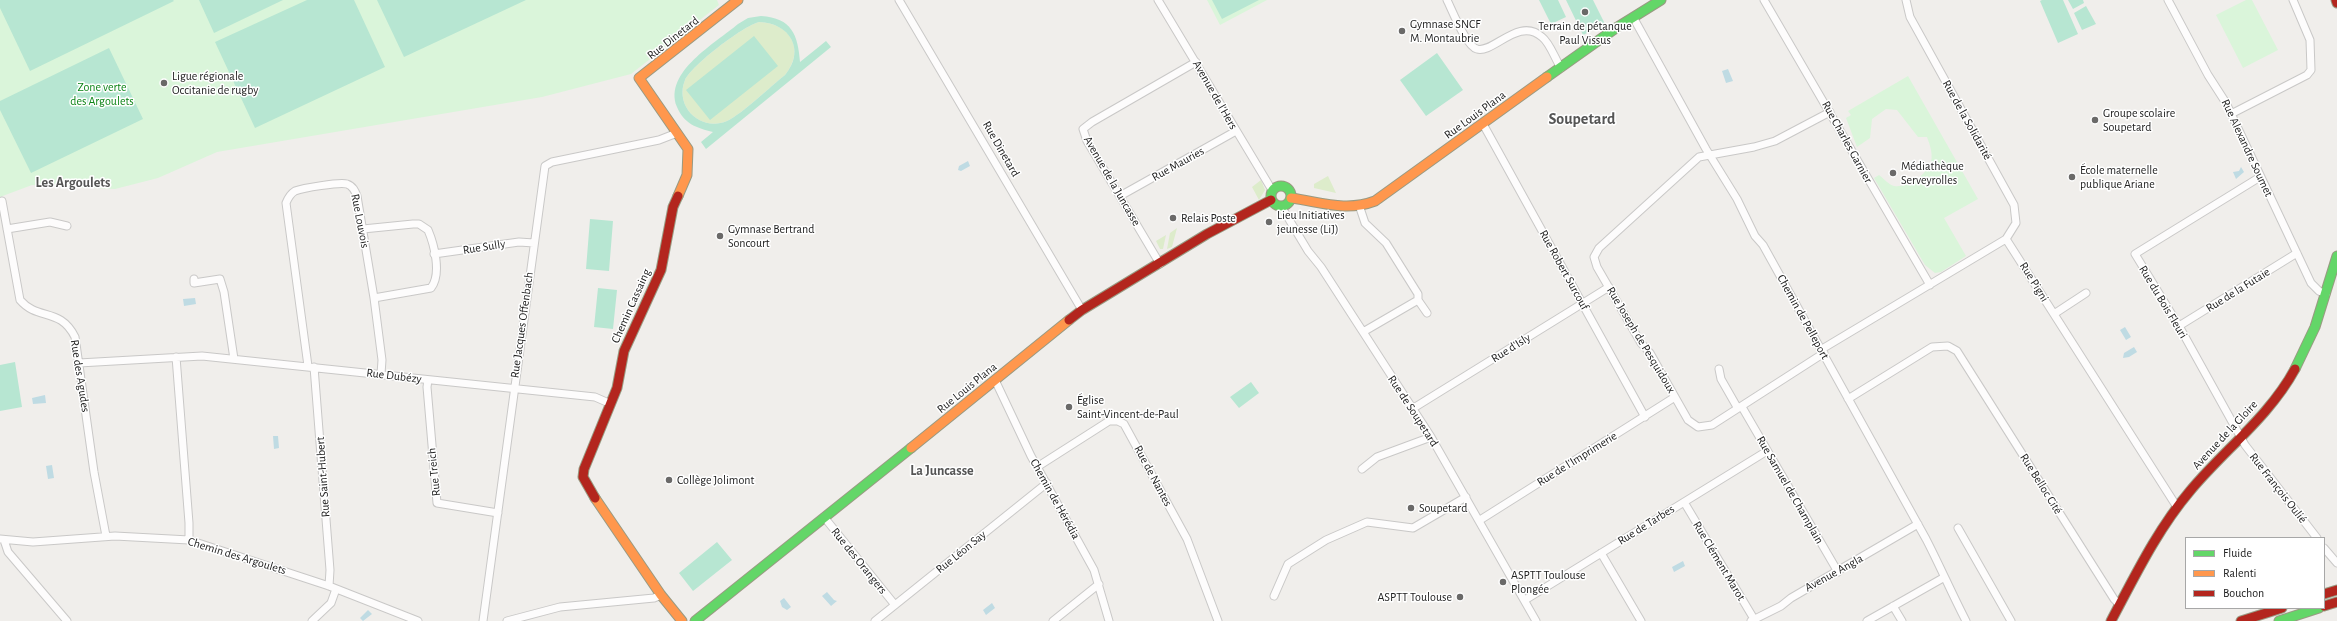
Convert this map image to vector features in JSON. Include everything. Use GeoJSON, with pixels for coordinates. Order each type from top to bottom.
{"type":"FeatureCollection","features":[{"type":"Feature","properties":{"kind":"street","name":"Rue Dinetard"},"geometry":{"type":"LineString","coordinates":[[639,78],[738,0]]}},
{"type":"Feature","properties":{"kind":"street","name":"Rue Dinetard"},"geometry":{"type":"LineString","coordinates":[[899,0],[1082,310]]}},
{"type":"Feature","properties":{"kind":"street","name":"Avenue de l'Hers"},"geometry":{"type":"LineString","coordinates":[[1158,0],[1272,190]]}},
{"type":"Feature","properties":{"kind":"street"},"geometry":{"type":"LineString","coordinates":[[1447,0],[1469,44],[1477,49],[1484,49],[1515,32],[1532,32],[1542,36],[1561,68]]}},
{"type":"Feature","properties":{"kind":"street","name":"Rue Louis Plana"},"geometry":{"type":"LineString","coordinates":[[1291,198],[1339,208],[1360,208],[1375,201],[1633,17],[1661,0]]}},
{"type":"Feature","properties":{"kind":"street","name":"Rue Charles Garnier"},"geometry":{"type":"LineString","coordinates":[[1764,0],[1930,285]]}},
{"type":"Feature","properties":{"kind":"street","name":"Rue de la Solidarité"},"geometry":{"type":"LineString","coordinates":[[1906,0],[1910,17],[2014,205],[2016,223],[2006,239]]}},
{"type":"Feature","properties":{"kind":"street","name":"Rue Alexandre Soumet"},"geometry":{"type":"LineString","coordinates":[[2169,0],[2189,41],[2231,114],[2314,288],[2326,294]]}},
{"type":"Feature","properties":{"kind":"street"},"geometry":{"type":"LineString","coordinates":[[2231,114],[2307,75],[2311,70],[2310,40],[2293,0]]}},
{"type":"Feature","properties":{"kind":"street"},"geometry":{"type":"LineString","coordinates":[[2336,0],[2337,4]]}},
{"type":"Feature","properties":{"kind":"street","name":"Chemin de Pelleport"},"geometry":{"type":"LineString","coordinates":[[1633,17],[1737,199],[1755,236],[1763,245],[1823,351],[1918,524],[1939,565],[1943,578],[1966,621]]}},
{"type":"Feature","properties":{"kind":"street","name":"Avenue de la Juncasse"},"geometry":{"type":"LineString","coordinates":[[1160,264],[1087,141],[1083,129],[1092,122],[1196,62]]}},
{"type":"Feature","properties":{"kind":"street","name":"Chemin Cassaing"},"geometry":{"type":"LineString","coordinates":[[639,78],[688,149],[689,162],[687,175],[673,207],[661,270],[654,291],[624,351],[617,388],[589,453],[583,477],[587,486],[661,595],[682,621]]}},
{"type":"Feature","properties":{"kind":"street","name":"Rue Joseph de Pesquidoux"},"geometry":{"type":"LineString","coordinates":[[1823,351],[1742,407],[1712,425],[1698,427],[1688,420],[1595,262],[1598,248],[1695,159],[1702,156],[1754,147],[1775,141],[1830,112]]}},
{"type":"Feature","properties":{"kind":"street","name":"Rue Robert Surcouf"},"geometry":{"type":"LineString","coordinates":[[1484,124],[1645,417]]}},
{"type":"Feature","properties":{"kind":"street","name":"Rue Mauries"},"geometry":{"type":"LineString","coordinates":[[1120,196],[1236,131]]}},
{"type":"Feature","properties":{"kind":"street","name":"Rue Jacques Offenbach"},"geometry":{"type":"LineString","coordinates":[[483,621],[544,166],[552,162],[659,140],[677,133]]}},
{"type":"Feature","properties":{"kind":"street","name":"Rue du Bois Fleuri"},"geometry":{"type":"LineString","coordinates":[[2240,437],[2193,355],[2179,326],[2135,254],[2260,177]]}},
{"type":"Feature","properties":{"kind":"street","name":"Rue Louvois"},"geometry":{"type":"LineString","coordinates":[[311,367],[286,203],[289,196],[296,191],[340,183],[348,185],[354,189],[357,196],[374,298],[382,360],[381,374]]}},
{"type":"Feature","properties":{"kind":"street"},"geometry":{"type":"LineString","coordinates":[[1279,186],[1286,187],[1290,192],[1291,198],[1288,204],[1281,206],[1274,204],[1271,200],[1272,190],[1279,186]]}},
{"type":"Feature","properties":{"kind":"street","name":"Rue Louis Plana"},"geometry":{"type":"LineString","coordinates":[[695,621],[1082,310],[1227,222],[1271,200]]}},
{"type":"Feature","properties":{"kind":"street","name":"Rue des Agudes"},"geometry":{"type":"LineString","coordinates":[[2,201],[20,300],[32,310],[55,316],[69,326],[75,337],[94,472],[106,536]]}},
{"type":"Feature","properties":{"kind":"street","name":"Rue de Soupetard"},"geometry":{"type":"LineString","coordinates":[[1281,206],[1308,251],[1431,437],[1480,520],[1536,621]]}},
{"type":"Feature","properties":{"kind":"street"},"geometry":{"type":"LineString","coordinates":[[1360,208],[1365,223],[1386,243],[1418,294],[1418,300],[1427,312]]}},
{"type":"Feature","properties":{"kind":"street"},"geometry":{"type":"LineString","coordinates":[[7,229],[50,222],[67,226]]}},
{"type":"Feature","properties":{"kind":"street"},"geometry":{"type":"LineString","coordinates":[[363,229],[419,224],[428,230],[434,254],[436,278],[431,288],[374,298]]}},
{"type":"Feature","properties":{"kind":"street"},"geometry":{"type":"LineString","coordinates":[[1823,351],[2006,239]]}},
{"type":"Feature","properties":{"kind":"street","name":"Rue Pigni"},"geometry":{"type":"LineString","coordinates":[[2006,239],[2177,507]]}},
{"type":"Feature","properties":{"kind":"street","name":"Rue Sully"},"geometry":{"type":"LineString","coordinates":[[434,254],[520,242],[534,243]]}},
{"type":"Feature","properties":{"kind":"street","name":"Rue de la Futaie"},"geometry":{"type":"LineString","coordinates":[[2179,326],[2297,253]]}},
{"type":"Feature","properties":{"kind":"street","name":"Avenue de la Gloire"},"geometry":{"type":"LineString","coordinates":[[2111,621],[2177,507],[2286,385],[2299,360],[2326,294],[2337,256]]}},
{"type":"Feature","properties":{"kind":"street"},"geometry":{"type":"LineString","coordinates":[[194,279],[194,283],[220,279],[224,292],[234,359]]}},
{"type":"Feature","properties":{"kind":"street","name":"Rue d'Isly"},"geometry":{"type":"LineString","coordinates":[[1412,409],[1609,287]]}},
{"type":"Feature","properties":{"kind":"street"},"geometry":{"type":"LineString","coordinates":[[2054,314],[2086,293]]}},
{"type":"Feature","properties":{"kind":"street"},"geometry":{"type":"LineString","coordinates":[[1363,332],[1418,300]]}},
{"type":"Feature","properties":{"kind":"street","name":"Rue Belloc Cité"},"geometry":{"type":"LineString","coordinates":[[1848,399],[1932,347],[1948,346],[1956,351],[2114,599],[2120,605]]}},
{"type":"Feature","properties":{"kind":"street","name":"Rue Dubézy"},"geometry":{"type":"LineString","coordinates":[[79,363],[202,356],[595,397],[611,404]]}},
{"type":"Feature","properties":{"kind":"street"},"geometry":{"type":"LineString","coordinates":[[176,357],[189,523],[189,540]]}},
{"type":"Feature","properties":{"kind":"street","name":"Rue Saint-Hubert"},"geometry":{"type":"LineString","coordinates":[[311,367],[330,570],[329,586]]}},
{"type":"Feature","properties":{"kind":"street","name":"Rue Samuel de Champlain"},"geometry":{"type":"LineString","coordinates":[[1719,369],[1721,379],[1736,407],[1742,407],[1838,572]]}},
{"type":"Feature","properties":{"kind":"street","name":"Rue Treich"},"geometry":{"type":"LineString","coordinates":[[428,380],[427,395],[438,504],[498,513]]}},
{"type":"Feature","properties":{"kind":"street","name":"Chemin de Hérédia"},"geometry":{"type":"LineString","coordinates":[[995,380],[1037,467],[1084,550],[1098,584],[1109,621]]}},
{"type":"Feature","properties":{"kind":"street","name":"Rue de l'Imprimerie"},"geometry":{"type":"LineString","coordinates":[[1480,520],[1675,397]]}},
{"type":"Feature","properties":{"kind":"street","name":"Rue de Nantes"},"geometry":{"type":"LineString","coordinates":[[1037,467],[1109,421],[1118,421],[1124,424],[1187,539],[1218,621]]}},
{"type":"Feature","properties":{"kind":"street"},"geometry":{"type":"LineString","coordinates":[[1362,469],[1377,457],[1431,437]]}},
{"type":"Feature","properties":{"kind":"street","name":"Rue François Oulié"},"geometry":{"type":"LineString","coordinates":[[2240,437],[2316,537]]}},
{"type":"Feature","properties":{"kind":"street","name":"Rue de Tarbes"},"geometry":{"type":"LineString","coordinates":[[1525,600],[1767,451]]}},
{"type":"Feature","properties":{"kind":"street","name":"Rue Léon Say"},"geometry":{"type":"LineString","coordinates":[[875,621],[1047,483]]}},
{"type":"Feature","properties":{"kind":"street"},"geometry":{"type":"LineString","coordinates":[[1274,596],[1288,564],[1326,540],[1367,522],[1414,528],[1466,497]]}},
{"type":"Feature","properties":{"kind":"street","name":"Rue Clément Marot"},"geometry":{"type":"LineString","coordinates":[[1684,502],[1753,620]]}},
{"type":"Feature","properties":{"kind":"street","name":"Rue des Orangers"},"geometry":{"type":"LineString","coordinates":[[824,517],[895,605]]}},
{"type":"Feature","properties":{"kind":"street","name":"Avenue Angla"},"geometry":{"type":"LineString","coordinates":[[1753,620],[1769,614],[1791,598],[1918,524]]}},
{"type":"Feature","properties":{"kind":"street"},"geometry":{"type":"LineString","coordinates":[[1958,528],[2011,621]]}},
{"type":"Feature","properties":{"kind":"street","name":"Chemin des Argoulets"},"geometry":{"type":"LineString","coordinates":[[2,540],[13,542],[106,536],[154,536],[189,540],[329,586],[418,621]]}},
{"type":"Feature","properties":{"kind":"street"},"geometry":{"type":"LineString","coordinates":[[2,540],[4,548],[67,621]]}},
{"type":"Feature","properties":{"kind":"street"},"geometry":{"type":"LineString","coordinates":[[13,542],[14,558]]}},
{"type":"Feature","properties":{"kind":"street"},"geometry":{"type":"LineString","coordinates":[[2325,549],[2337,563]]}},
{"type":"Feature","properties":{"kind":"street"},"geometry":{"type":"LineString","coordinates":[[1601,553],[1641,621]]}},
{"type":"Feature","properties":{"kind":"street"},"geometry":{"type":"LineString","coordinates":[[1867,621],[1943,578]]}},
{"type":"Feature","properties":{"kind":"street"},"geometry":{"type":"LineString","coordinates":[[1053,621],[1098,584]]}},
{"type":"Feature","properties":{"kind":"street"},"geometry":{"type":"LineString","coordinates":[[312,621],[331,603],[336,589]]}},
{"type":"Feature","properties":{"kind":"street"},"geometry":{"type":"LineString","coordinates":[[2325,594],[2337,590]]}},
{"type":"Feature","properties":{"kind":"street"},"geometry":{"type":"LineString","coordinates":[[507,621],[560,607],[661,595]]}},
{"type":"Feature","properties":{"kind":"street"},"geometry":{"type":"LineString","coordinates":[[2325,606],[2337,602]]}},
{"type":"Feature","properties":{"kind":"street"},"geometry":{"type":"LineString","coordinates":[[1893,606],[1902,621]]}},
{"type":"Feature","properties":{"kind":"street"},"geometry":{"type":"LineString","coordinates":[[2241,621],[2279,609]]}},
{"type":"Feature","properties":{"kind":"street"},"geometry":{"type":"LineString","coordinates":[[2279,621],[2316,609]]}},
{"type":"Feature","properties":{"kind":"green space","name":"Zone verte des Argoulets"},"geometry":{"type":"Polygon","coordinates":[[[0,0],[717,0],[719,5],[631,74],[542,97],[217,152],[158,178],[115,189],[32,185],[0,197],[0,0]]]}},
{"type":"Feature","properties":{"kind":"green space"},"geometry":{"type":"Polygon","coordinates":[[[0,0],[174,1],[30,71],[0,8],[0,0]]]}},
{"type":"Feature","properties":{"kind":"green space"},"geometry":{"type":"Polygon","coordinates":[[[199,0],[283,0],[214,33],[199,0]]]}},
{"type":"Feature","properties":{"kind":"green space"},"geometry":{"type":"Polygon","coordinates":[[[307,0],[354,0],[385,67],[255,128],[215,42],[307,0]]]}},
{"type":"Feature","properties":{"kind":"green space"},"geometry":{"type":"Polygon","coordinates":[[[377,0],[526,0],[404,57],[377,0]]]}},
{"type":"Feature","properties":{"kind":"green space"},"geometry":{"type":"Polygon","coordinates":[[[1207,0],[1267,0],[1220,25],[1207,0]]]}},
{"type":"Feature","properties":{"kind":"green space"},"geometry":{"type":"Polygon","coordinates":[[[1212,0],[1259,0],[1222,19],[1212,0]]]}},
{"type":"Feature","properties":{"kind":"green space","name":"Terrain de pétanque Paul Vissus"},"geometry":{"type":"Polygon","coordinates":[[[1539,0],[1558,0],[1566,17],[1551,24],[1539,0]]]}},
{"type":"Feature","properties":{"kind":"green space","name":"Terrain de pétanque Paul Vissus"},"geometry":{"type":"Polygon","coordinates":[[[1566,0],[1593,0],[1605,24],[1583,35],[1566,0]]]}},
{"type":"Feature","properties":{"kind":"green space"},"geometry":{"type":"Polygon","coordinates":[[[2063,0],[2078,34],[2058,43],[2040,1],[2063,0]]]}},
{"type":"Feature","properties":{"kind":"green space"},"geometry":{"type":"Polygon","coordinates":[[[2068,0],[2083,0],[2084,3],[2073,9],[2068,0]]]}},
{"type":"Feature","properties":{"kind":"green space"},"geometry":{"type":"Polygon","coordinates":[[[2246,0],[2252,0],[2278,50],[2243,68],[2216,15],[2246,0]]]}},
{"type":"Feature","properties":{"kind":"green space"},"geometry":{"type":"Polygon","coordinates":[[[2086,6],[2096,24],[2082,30],[2074,13],[2086,6]]]}},
{"type":"Feature","properties":{"kind":"green space"},"geometry":{"type":"Polygon","coordinates":[[[761,16],[771,17],[786,24],[795,36],[800,62],[826,41],[831,47],[706,149],[701,142],[713,132],[702,129],[683,118],[677,107],[675,94],[678,82],[684,70],[705,49],[748,18],[761,16]],[[759,22],[730,38],[707,56],[690,73],[685,80],[683,99],[692,115],[699,120],[708,123],[717,124],[727,121],[748,106],[785,75],[791,66],[794,56],[792,40],[779,27],[759,22]]]}},
{"type":"Feature","properties":{"kind":"green space"},"geometry":{"type":"Polygon","coordinates":[[[759,22],[770,23],[779,27],[792,39],[794,56],[785,75],[748,106],[727,121],[717,124],[699,120],[692,115],[683,99],[685,80],[697,65],[707,56],[730,38],[759,22]]]}},
{"type":"Feature","properties":{"kind":"green space"},"geometry":{"type":"Polygon","coordinates":[[[754,36],[778,66],[710,120],[686,90],[754,36]]]}},
{"type":"Feature","properties":{"kind":"green space"},"geometry":{"type":"Polygon","coordinates":[[[109,48],[143,119],[31,173],[0,110],[0,101],[109,48]]]}},
{"type":"Feature","properties":{"kind":"green space"},"geometry":{"type":"Polygon","coordinates":[[[1437,53],[1463,90],[1426,116],[1400,80],[1437,53]]]}},
{"type":"Feature","properties":{"kind":"green space"},"geometry":{"type":"Polygon","coordinates":[[[1908,76],[1978,199],[1944,218],[1966,256],[1941,272],[1935,273],[1925,265],[1874,178],[1879,175],[1890,184],[1899,186],[1910,183],[1919,177],[1930,165],[1932,158],[1927,137],[1918,137],[1897,110],[1886,109],[1872,119],[1870,138],[1857,147],[1846,118],[1851,115],[1848,111],[1908,76]]]}},
{"type":"Feature","properties":{"kind":"green space"},"geometry":{"type":"Polygon","coordinates":[[[1328,176],[1336,193],[1314,188],[1314,184],[1328,176]]]}},
{"type":"Feature","properties":{"kind":"green space"},"geometry":{"type":"Polygon","coordinates":[[[1261,180],[1265,190],[1259,200],[1252,187],[1261,180]]]}},
{"type":"Feature","properties":{"kind":"green space"},"geometry":{"type":"Polygon","coordinates":[[[590,219],[613,221],[609,271],[586,269],[590,219]]]}},
{"type":"Feature","properties":{"kind":"green space"},"geometry":{"type":"Polygon","coordinates":[[[1177,228],[1172,247],[1167,249],[1170,233],[1177,228]]]}},
{"type":"Feature","properties":{"kind":"green space"},"geometry":{"type":"Polygon","coordinates":[[[1166,235],[1163,249],[1160,249],[1156,241],[1166,235]]]}},
{"type":"Feature","properties":{"kind":"green space"},"geometry":{"type":"Polygon","coordinates":[[[598,288],[617,290],[613,329],[594,327],[598,288]]]}},
{"type":"Feature","properties":{"kind":"green space"},"geometry":{"type":"Polygon","coordinates":[[[15,362],[22,407],[0,411],[0,365],[15,362]]]}},
{"type":"Feature","properties":{"kind":"green space"},"geometry":{"type":"Polygon","coordinates":[[[1251,382],[1259,393],[1239,408],[1230,397],[1251,382]]]}},
{"type":"Feature","properties":{"kind":"green space"},"geometry":{"type":"Polygon","coordinates":[[[717,542],[732,560],[693,591],[679,573],[717,542]]]}},
{"type":"Feature","properties":{"kind":"water"},"geometry":{"type":"Polygon","coordinates":[[[1728,69],[1733,81],[1726,83],[1722,71],[1728,69]]]}},
{"type":"Feature","properties":{"kind":"water"},"geometry":{"type":"Polygon","coordinates":[[[968,161],[970,166],[961,171],[958,170],[959,166],[968,161]]]}},
{"type":"Feature","properties":{"kind":"water"},"geometry":{"type":"Polygon","coordinates":[[[2241,167],[2244,172],[2236,179],[2233,172],[2239,171],[2241,167]]]}},
{"type":"Feature","properties":{"kind":"water"},"geometry":{"type":"Polygon","coordinates":[[[195,298],[196,304],[184,306],[183,299],[195,298]]]}},
{"type":"Feature","properties":{"kind":"water"},"geometry":{"type":"Polygon","coordinates":[[[2125,327],[2131,337],[2126,340],[2120,330],[2125,327]]]}},
{"type":"Feature","properties":{"kind":"water"},"geometry":{"type":"Polygon","coordinates":[[[2134,347],[2137,352],[2129,357],[2123,358],[2124,353],[2134,347]]]}},
{"type":"Feature","properties":{"kind":"water"},"geometry":{"type":"Polygon","coordinates":[[[45,395],[46,403],[33,404],[32,398],[45,395]]]}},
{"type":"Feature","properties":{"kind":"water"},"geometry":{"type":"Polygon","coordinates":[[[273,436],[278,436],[279,448],[274,449],[273,436]]]}},
{"type":"Feature","properties":{"kind":"water"},"geometry":{"type":"Polygon","coordinates":[[[52,465],[54,478],[48,479],[46,466],[52,465]]]}},
{"type":"Feature","properties":{"kind":"water"},"geometry":{"type":"Polygon","coordinates":[[[1683,561],[1685,566],[1674,572],[1672,567],[1683,561]]]}},
{"type":"Feature","properties":{"kind":"water"},"geometry":{"type":"Polygon","coordinates":[[[827,592],[834,600],[837,601],[831,606],[822,596],[827,592]]]}},
{"type":"Feature","properties":{"kind":"water"},"geometry":{"type":"Polygon","coordinates":[[[784,598],[791,607],[787,610],[782,607],[780,601],[784,598]]]}},
{"type":"Feature","properties":{"kind":"water"},"geometry":{"type":"Polygon","coordinates":[[[992,603],[995,608],[986,615],[983,610],[992,603]]]}},
{"type":"Feature","properties":{"kind":"water"},"geometry":{"type":"Polygon","coordinates":[[[368,610],[372,614],[363,621],[360,618],[368,610]]]}},
{"type":"Feature","properties":{"kind":"traffic: fast"},"geometry":{"type":"LineString","coordinates":[[1547,77],[1616,28],[1661,0]]}},
{"type":"Feature","properties":{"kind":"traffic: fast"},"geometry":{"type":"LineString","coordinates":[[1277,186],[1285,186],[1291,192],[1291,196],[1291,200],[1285,206],[1277,206],[1271,200],[1271,192],[1277,186]]}},
{"type":"Feature","properties":{"kind":"traffic: fast"},"geometry":{"type":"LineString","coordinates":[[2295,369],[2315,327],[2337,256]]}},
{"type":"Feature","properties":{"kind":"traffic: fast"},"geometry":{"type":"LineString","coordinates":[[695,621],[911,448]]}},
{"type":"Feature","properties":{"kind":"traffic: fast"},"geometry":{"type":"LineString","coordinates":[[2279,621],[2316,609]]}},
{"type":"Feature","properties":{"kind":"traffic: slow"},"geometry":{"type":"LineString","coordinates":[[678,196],[687,175],[688,149],[639,78],[738,0]]}},
{"type":"Feature","properties":{"kind":"traffic: slow"},"geometry":{"type":"LineString","coordinates":[[1291,198],[1344,206],[1354,206],[1375,201],[1547,77]]}},
{"type":"Feature","properties":{"kind":"traffic: slow"},"geometry":{"type":"LineString","coordinates":[[911,448],[1069,320]]}},
{"type":"Feature","properties":{"kind":"traffic: slow"},"geometry":{"type":"LineString","coordinates":[[595,498],[661,595],[682,621]]}},
{"type":"Feature","properties":{"kind":"traffic: jam"},"geometry":{"type":"LineString","coordinates":[[595,498],[583,477],[584,469],[617,388],[624,351],[661,270],[673,207],[678,196]]}},
{"type":"Feature","properties":{"kind":"traffic: jam"},"geometry":{"type":"LineString","coordinates":[[1069,320],[1082,310],[1207,234],[1271,200]]}},
{"type":"Feature","properties":{"kind":"traffic: jam"},"geometry":{"type":"LineString","coordinates":[[2111,621],[2138,570],[2167,521],[2203,476],[2246,433],[2272,403],[2295,369]]}},
{"type":"Feature","properties":{"kind":"traffic: jam"},"geometry":{"type":"LineString","coordinates":[[2325,594],[2337,590]]}},
{"type":"Feature","properties":{"kind":"traffic: jam"},"geometry":{"type":"LineString","coordinates":[[2325,606],[2337,602]]}},
{"type":"Feature","properties":{"kind":"traffic: jam"},"geometry":{"type":"LineString","coordinates":[[2241,621],[2279,609]]}},
{"type":"Feature","properties":{"kind":"place","name":"Terrain de pétanque Paul Vissus"},"geometry":{"type":"Point","coordinates":[1585,12]}},
{"type":"Feature","properties":{"kind":"place","name":"Gymnase SNCF M. Montaubrie"},"geometry":{"type":"Point","coordinates":[1402,31]}},
{"type":"Feature","properties":{"kind":"place","name":"Ligue régionale Occitanie de rugby"},"geometry":{"type":"Point","coordinates":[164,83]}},
{"type":"Feature","properties":{"kind":"place","name":"Groupe scolaire Soupetard"},"geometry":{"type":"Point","coordinates":[2095,120]}},
{"type":"Feature","properties":{"kind":"place","name":"Médiathèque Serveyrolles"},"geometry":{"type":"Point","coordinates":[1893,173]}},
{"type":"Feature","properties":{"kind":"place","name":"École maternelle publique Ariane"},"geometry":{"type":"Point","coordinates":[2072,177]}},
{"type":"Feature","properties":{"kind":"place","name":"Relais Poste"},"geometry":{"type":"Point","coordinates":[1173,218]}},
{"type":"Feature","properties":{"kind":"place","name":"Lieu Initiatives jeunesse (LiJ)"},"geometry":{"type":"Point","coordinates":[1269,222]}},
{"type":"Feature","properties":{"kind":"place","name":"Gymnase Bertrand Soncourt"},"geometry":{"type":"Point","coordinates":[720,236]}},
{"type":"Feature","properties":{"kind":"place","name":"Église Saint-Vincent-de-Paul"},"geometry":{"type":"Point","coordinates":[1069,407]}},
{"type":"Feature","properties":{"kind":"place","name":"Collège Jolimont"},"geometry":{"type":"Point","coordinates":[669,480]}},
{"type":"Feature","properties":{"kind":"place","name":"Soupetard"},"geometry":{"type":"Point","coordinates":[1411,508]}},
{"type":"Feature","properties":{"kind":"place","name":"ASPTT Toulouse Plongée"},"geometry":{"type":"Point","coordinates":[1503,582]}},
{"type":"Feature","properties":{"kind":"place","name":"ASPTT Toulouse"},"geometry":{"type":"Point","coordinates":[1460,597]}},
{"type":"Feature","properties":{"kind":"district","name":"Soupetard"},"geometry":{"type":"Point","coordinates":[1582,119]}},
{"type":"Feature","properties":{"kind":"district","name":"Les Argoulets"},"geometry":{"type":"Point","coordinates":[73,183]}},
{"type":"Feature","properties":{"kind":"district","name":"La Juncasse"},"geometry":{"type":"Point","coordinates":[942,471]}}]}
